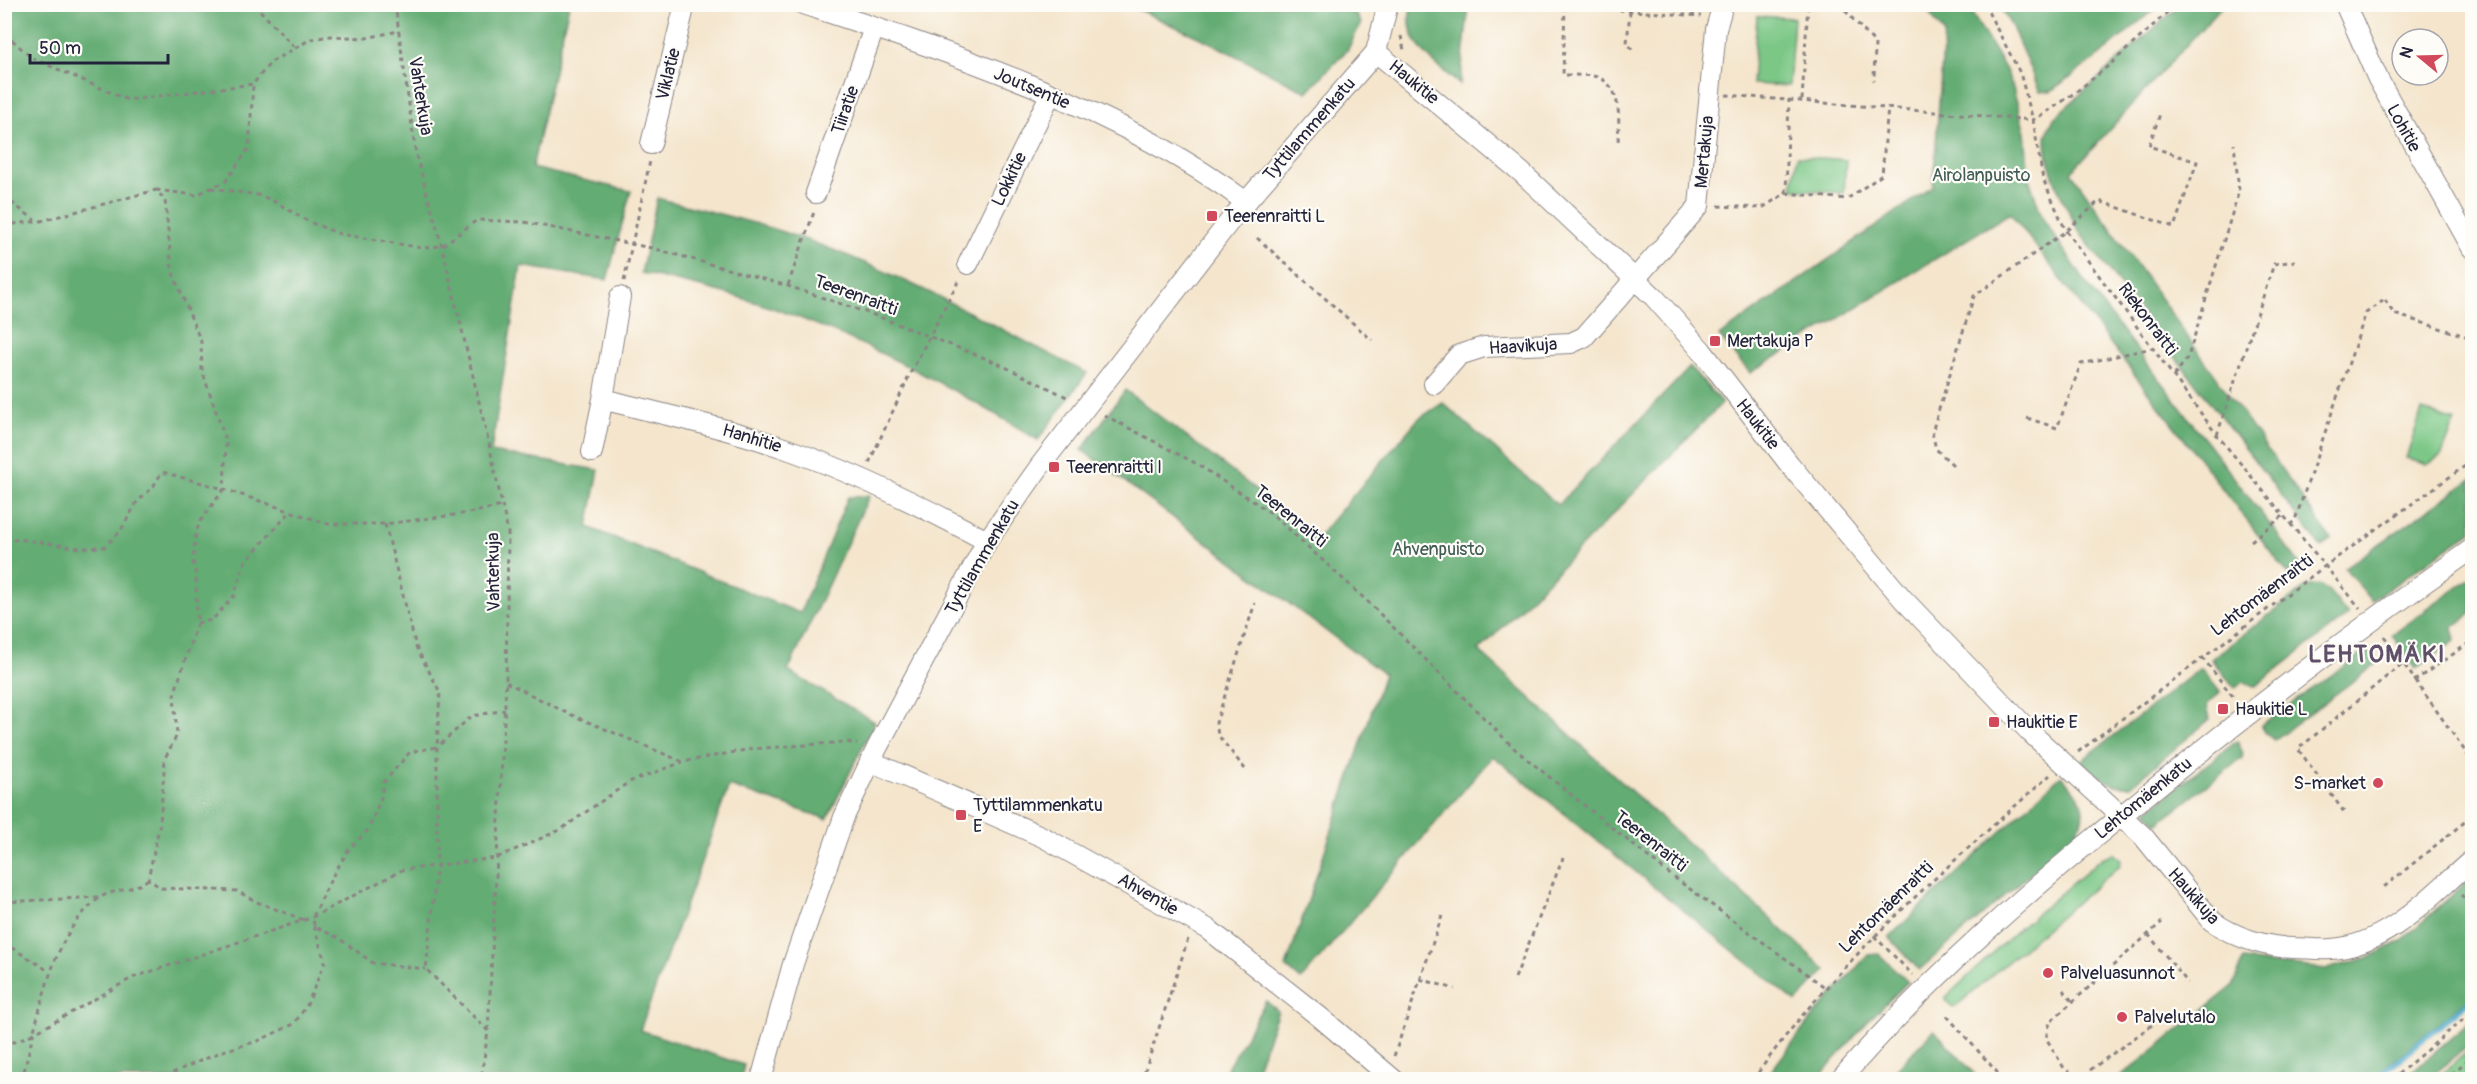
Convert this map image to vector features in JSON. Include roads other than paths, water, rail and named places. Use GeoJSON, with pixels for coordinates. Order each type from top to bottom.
{"type":"FeatureCollection","features":[{"type":"Feature","properties":{"kind":"street","name":"Viklatie"},"geometry":{"type":"LineString","coordinates":[[651,144],[685,4]]}},
{"type":"Feature","properties":{"kind":"street","name":"Joutsentie"},"geometry":{"type":"LineString","coordinates":[[803,4],[981,67],[1095,115],[1169,152],[1246,202]]}},
{"type":"Feature","properties":{"kind":"street"},"geometry":{"type":"LineString","coordinates":[[1376,52],[1388,4]]}},
{"type":"Feature","properties":{"kind":"street","name":"Lohitie"},"geometry":{"type":"LineString","coordinates":[[2345,4],[2378,80],[2472,248]]}},
{"type":"Feature","properties":{"kind":"street","name":"Mertakuja"},"geometry":{"type":"LineString","coordinates":[[1635,278],[1699,206],[1716,29],[1721,11]]}},
{"type":"Feature","properties":{"kind":"street","name":"Tiiratie"},"geometry":{"type":"LineString","coordinates":[[816,193],[874,28]]}},
{"type":"Feature","properties":{"kind":"street","name":"Tyttilammenkatu"},"geometry":{"type":"LineString","coordinates":[[761,1080],[789,975],[844,817],[874,755],[987,541],[1040,466],[1144,330],[1246,202],[1376,52]]}},
{"type":"Feature","properties":{"kind":"street","name":"Haukitie"},"geometry":{"type":"LineString","coordinates":[[1376,52],[1521,172],[1635,278],[1702,351],[1790,465],[1902,598],[2031,733],[2121,816]]}},
{"type":"Feature","properties":{"kind":"street","name":"Lokkitie"},"geometry":{"type":"LineString","coordinates":[[968,264],[1050,95]]}},
{"type":"Feature","properties":{"kind":"street","name":"Haavikuja"},"geometry":{"type":"LineString","coordinates":[[1434,384],[1459,354],[1484,347],[1571,343],[1584,337],[1635,278]]}},
{"type":"Feature","properties":{"kind":"street"},"geometry":{"type":"LineString","coordinates":[[592,452],[620,297]]}},
{"type":"Feature","properties":{"kind":"street","name":"Hanhitie"},"geometry":{"type":"LineString","coordinates":[[603,399],[738,433],[811,458],[862,479],[987,541]]}},
{"type":"Feature","properties":{"kind":"street","name":"Lehtomäenkatu"},"geometry":{"type":"LineString","coordinates":[[1840,1080],[1916,996],[2000,919],[2121,816],[2243,716],[2472,549]]}},
{"type":"Feature","properties":{"kind":"street","name":"Ahventie"},"geometry":{"type":"LineString","coordinates":[[874,755],[1043,837],[1208,929],[1393,1070]]}},
{"type":"Feature","properties":{"kind":"street","name":"Haukikuja"},"geometry":{"type":"LineString","coordinates":[[2121,816],[2143,836],[2212,921],[2226,931],[2283,947],[2332,950],[2365,942],[2406,917],[2472,860]]}},
{"type":"Feature","properties":{"kind":"waterway"},"geometry":{"type":"LineString","coordinates":[[2374,1080],[2472,999]]}},
{"type":"Feature","properties":{"kind":"place","name":"Teerenraitti L"},"geometry":{"type":"Point","coordinates":[1212,216]}},
{"type":"Feature","properties":{"kind":"place","name":"Mertakuja P"},"geometry":{"type":"Point","coordinates":[1715,341]}},
{"type":"Feature","properties":{"kind":"place","name":"Teerenraitti I"},"geometry":{"type":"Point","coordinates":[1054,467]}},
{"type":"Feature","properties":{"kind":"place","name":"Haukitie L"},"geometry":{"type":"Point","coordinates":[2223,709]}},
{"type":"Feature","properties":{"kind":"place","name":"Haukitie E"},"geometry":{"type":"Point","coordinates":[1994,722]}},
{"type":"Feature","properties":{"kind":"place","name":"S-market"},"geometry":{"type":"Point","coordinates":[2378,783]}},
{"type":"Feature","properties":{"kind":"place","name":"Tyttilammenkatu E"},"geometry":{"type":"Point","coordinates":[961,815]}},
{"type":"Feature","properties":{"kind":"place","name":"Palveluasunnot"},"geometry":{"type":"Point","coordinates":[2048,973]}},
{"type":"Feature","properties":{"kind":"place","name":"Palvelutalo"},"geometry":{"type":"Point","coordinates":[2122,1017]}},
{"type":"Feature","properties":{"kind":"district","name":"LEHTOMÄKI"},"geometry":{"type":"Point","coordinates":[2377,654]}},
{"type":"Feature","properties":{"kind":"park label","name":"Airolanpuisto"},"geometry":{"type":"Point","coordinates":[1981,175]}},
{"type":"Feature","properties":{"kind":"park label","name":"Ahvenpuisto"},"geometry":{"type":"Point","coordinates":[1438,549]}}]}
